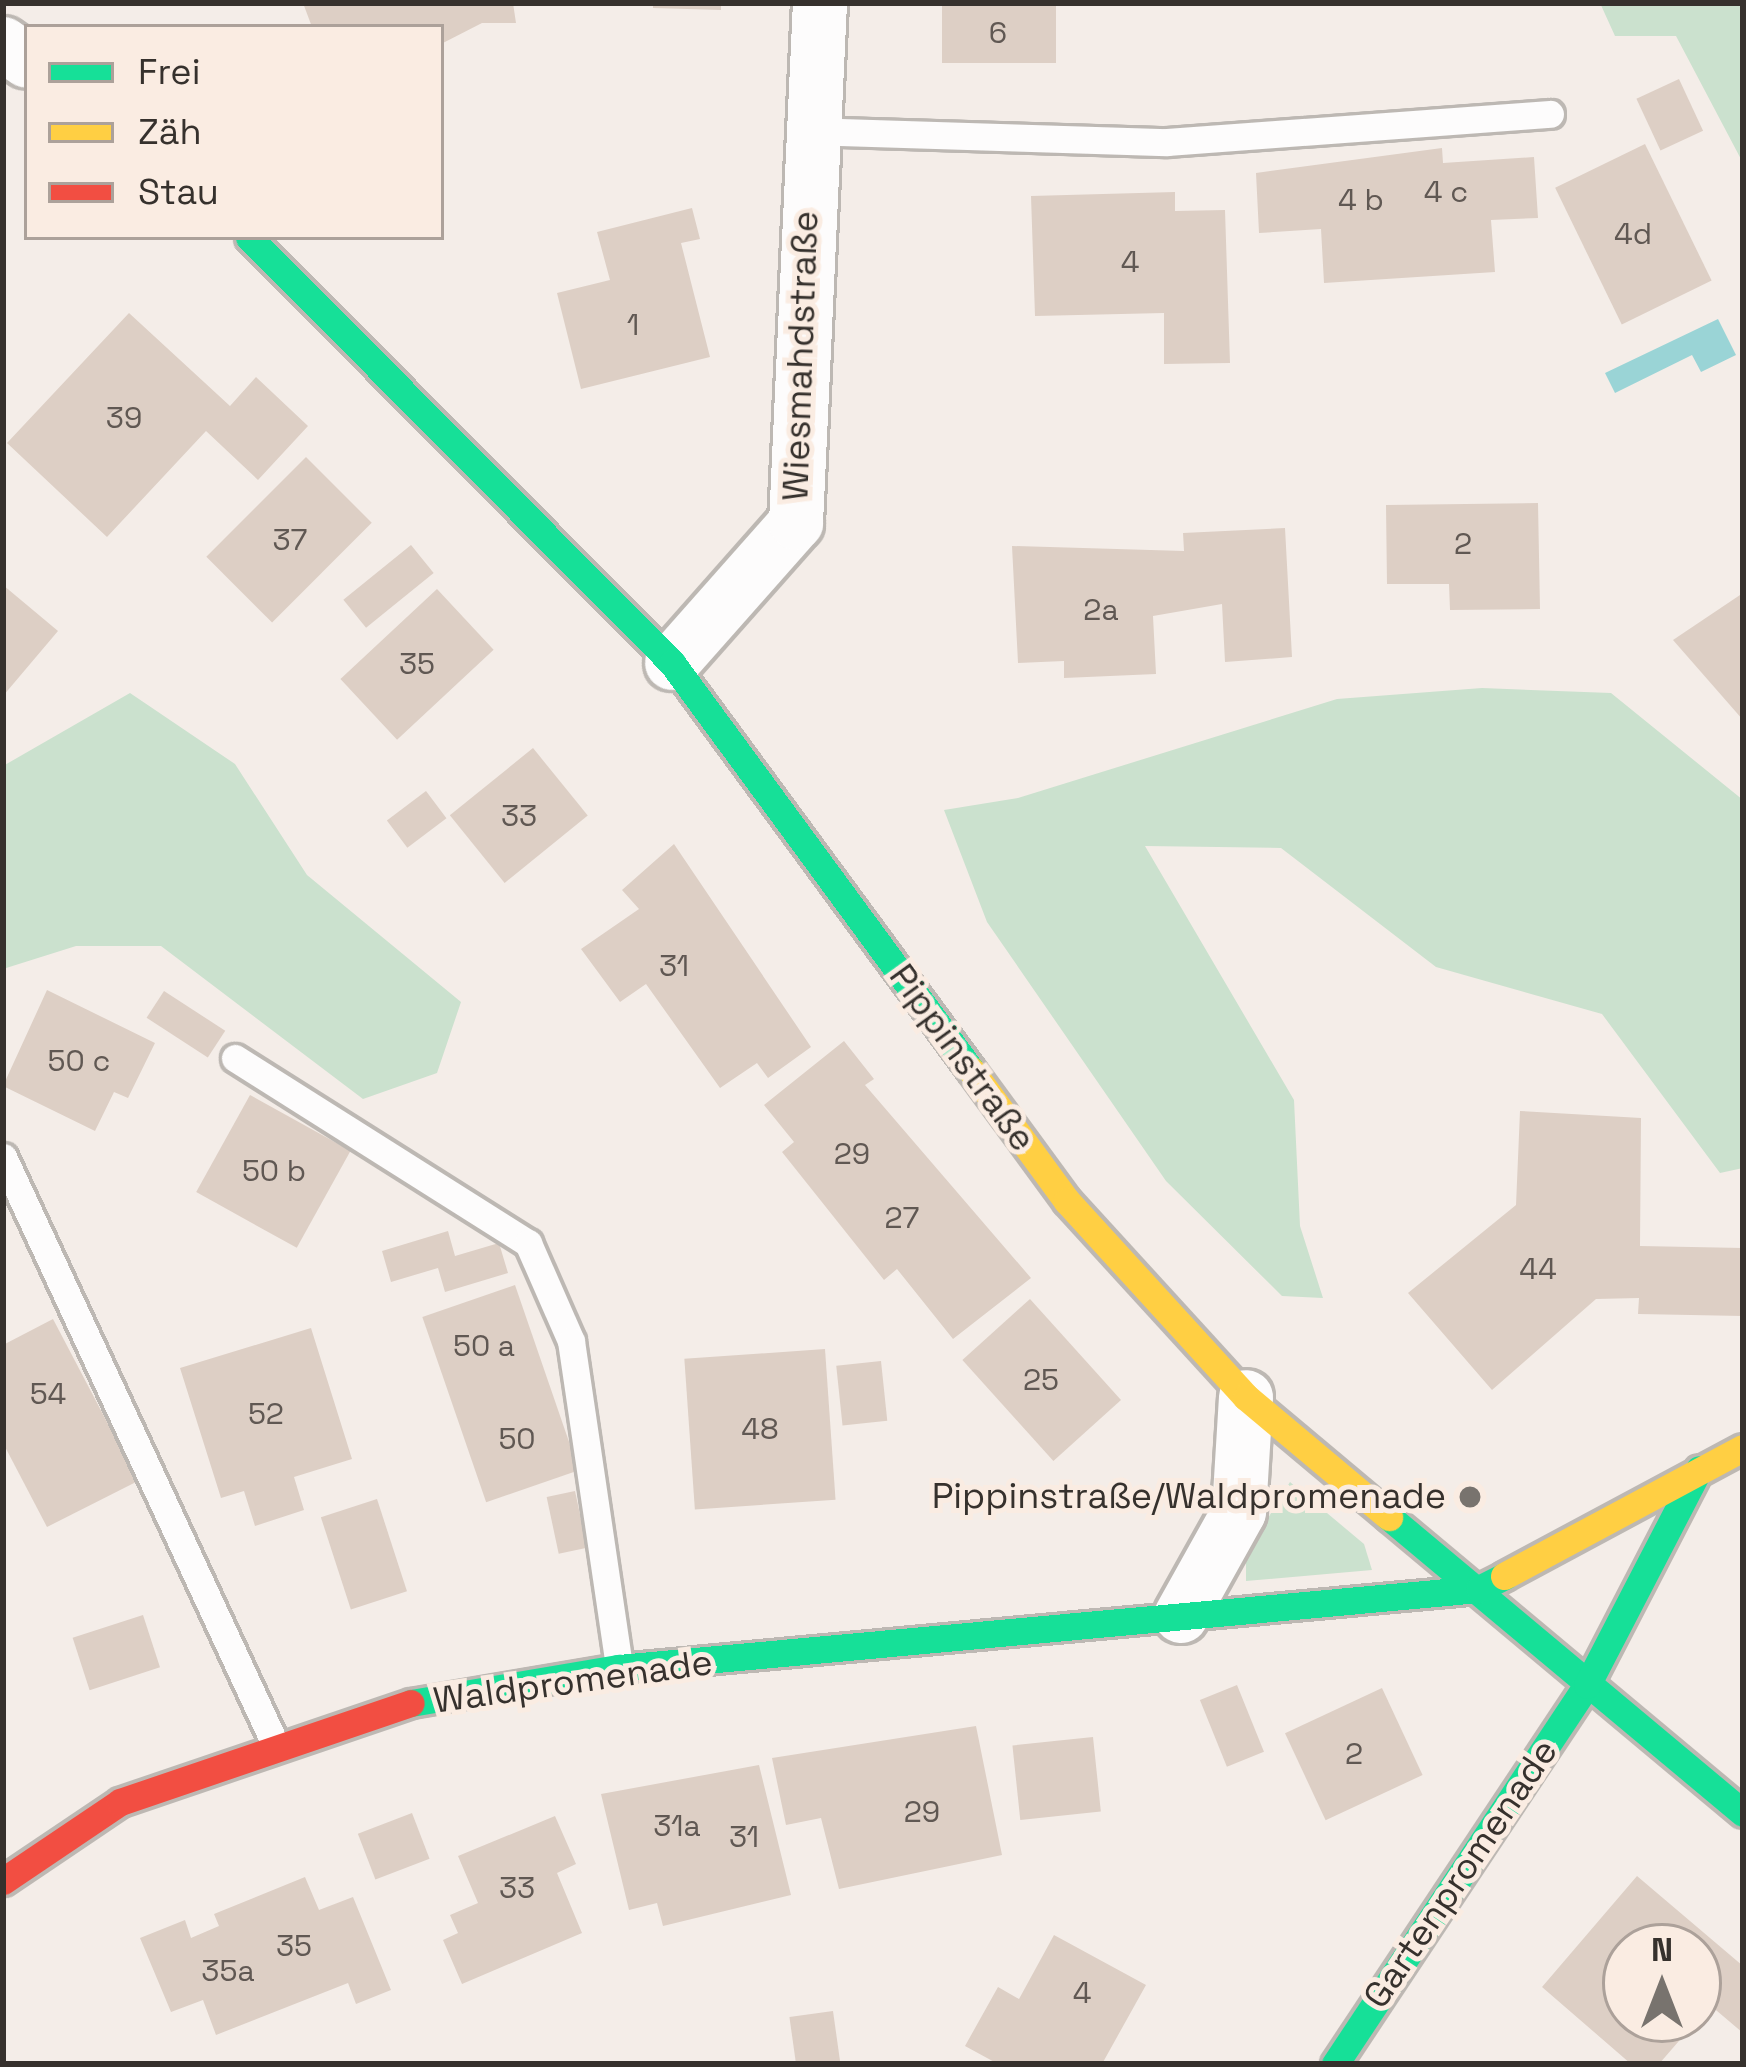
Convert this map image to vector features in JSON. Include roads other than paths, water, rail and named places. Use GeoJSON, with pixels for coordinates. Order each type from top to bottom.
{"type":"FeatureCollection","features":[{"type":"Feature","properties":{"kind":"street","name":"Wiesmahdstraße"},"geometry":{"type":"LineString","coordinates":[[672,663],[796,523],[808,131],[820,3]]}},
{"type":"Feature","properties":{"kind":"street","name":"Pippinstraße"},"geometry":{"type":"LineString","coordinates":[[251,240],[672,663],[1067,1201],[1246,1397],[1743,1814]]}},
{"type":"Feature","properties":{"kind":"street"},"geometry":{"type":"LineString","coordinates":[[1181,1616],[1239,1512],[1246,1397]]}},
{"type":"Feature","properties":{"kind":"street","name":"Waldpromenade"},"geometry":{"type":"LineString","coordinates":[[3,1881],[120,1802],[399,1706],[619,1668],[1479,1589],[1743,1448]]}},
{"type":"Feature","properties":{"kind":"street"},"geometry":{"type":"LineString","coordinates":[[1587,1685],[1699,1469]]}},
{"type":"Feature","properties":{"kind":"street","name":"Gartenpromenade"},"geometry":{"type":"LineString","coordinates":[[1335,2064],[1587,1685]]}},
{"type":"Feature","properties":{"kind":"lane"},"geometry":{"type":"LineString","coordinates":[[808,131],[1167,142],[1550,114]]}},
{"type":"Feature","properties":{"kind":"lane"},"geometry":{"type":"LineString","coordinates":[[235,1058],[528,1243],[571,1341],[619,1668]]}},
{"type":"Feature","properties":{"kind":"lane"},"geometry":{"type":"LineString","coordinates":[[3,1157],[277,1748]]}},
{"type":"Feature","properties":{"kind":"water"},"geometry":{"type":"Polygon","coordinates":[[[1718,319],[1736,355],[1701,372],[1692,355],[1615,393],[1605,373],[1718,319]]]}},
{"type":"Feature","properties":{"kind":"place","name":"Pippinstraße/Waldpromenade"},"geometry":{"type":"Point","coordinates":[1470,1497]}}]}
